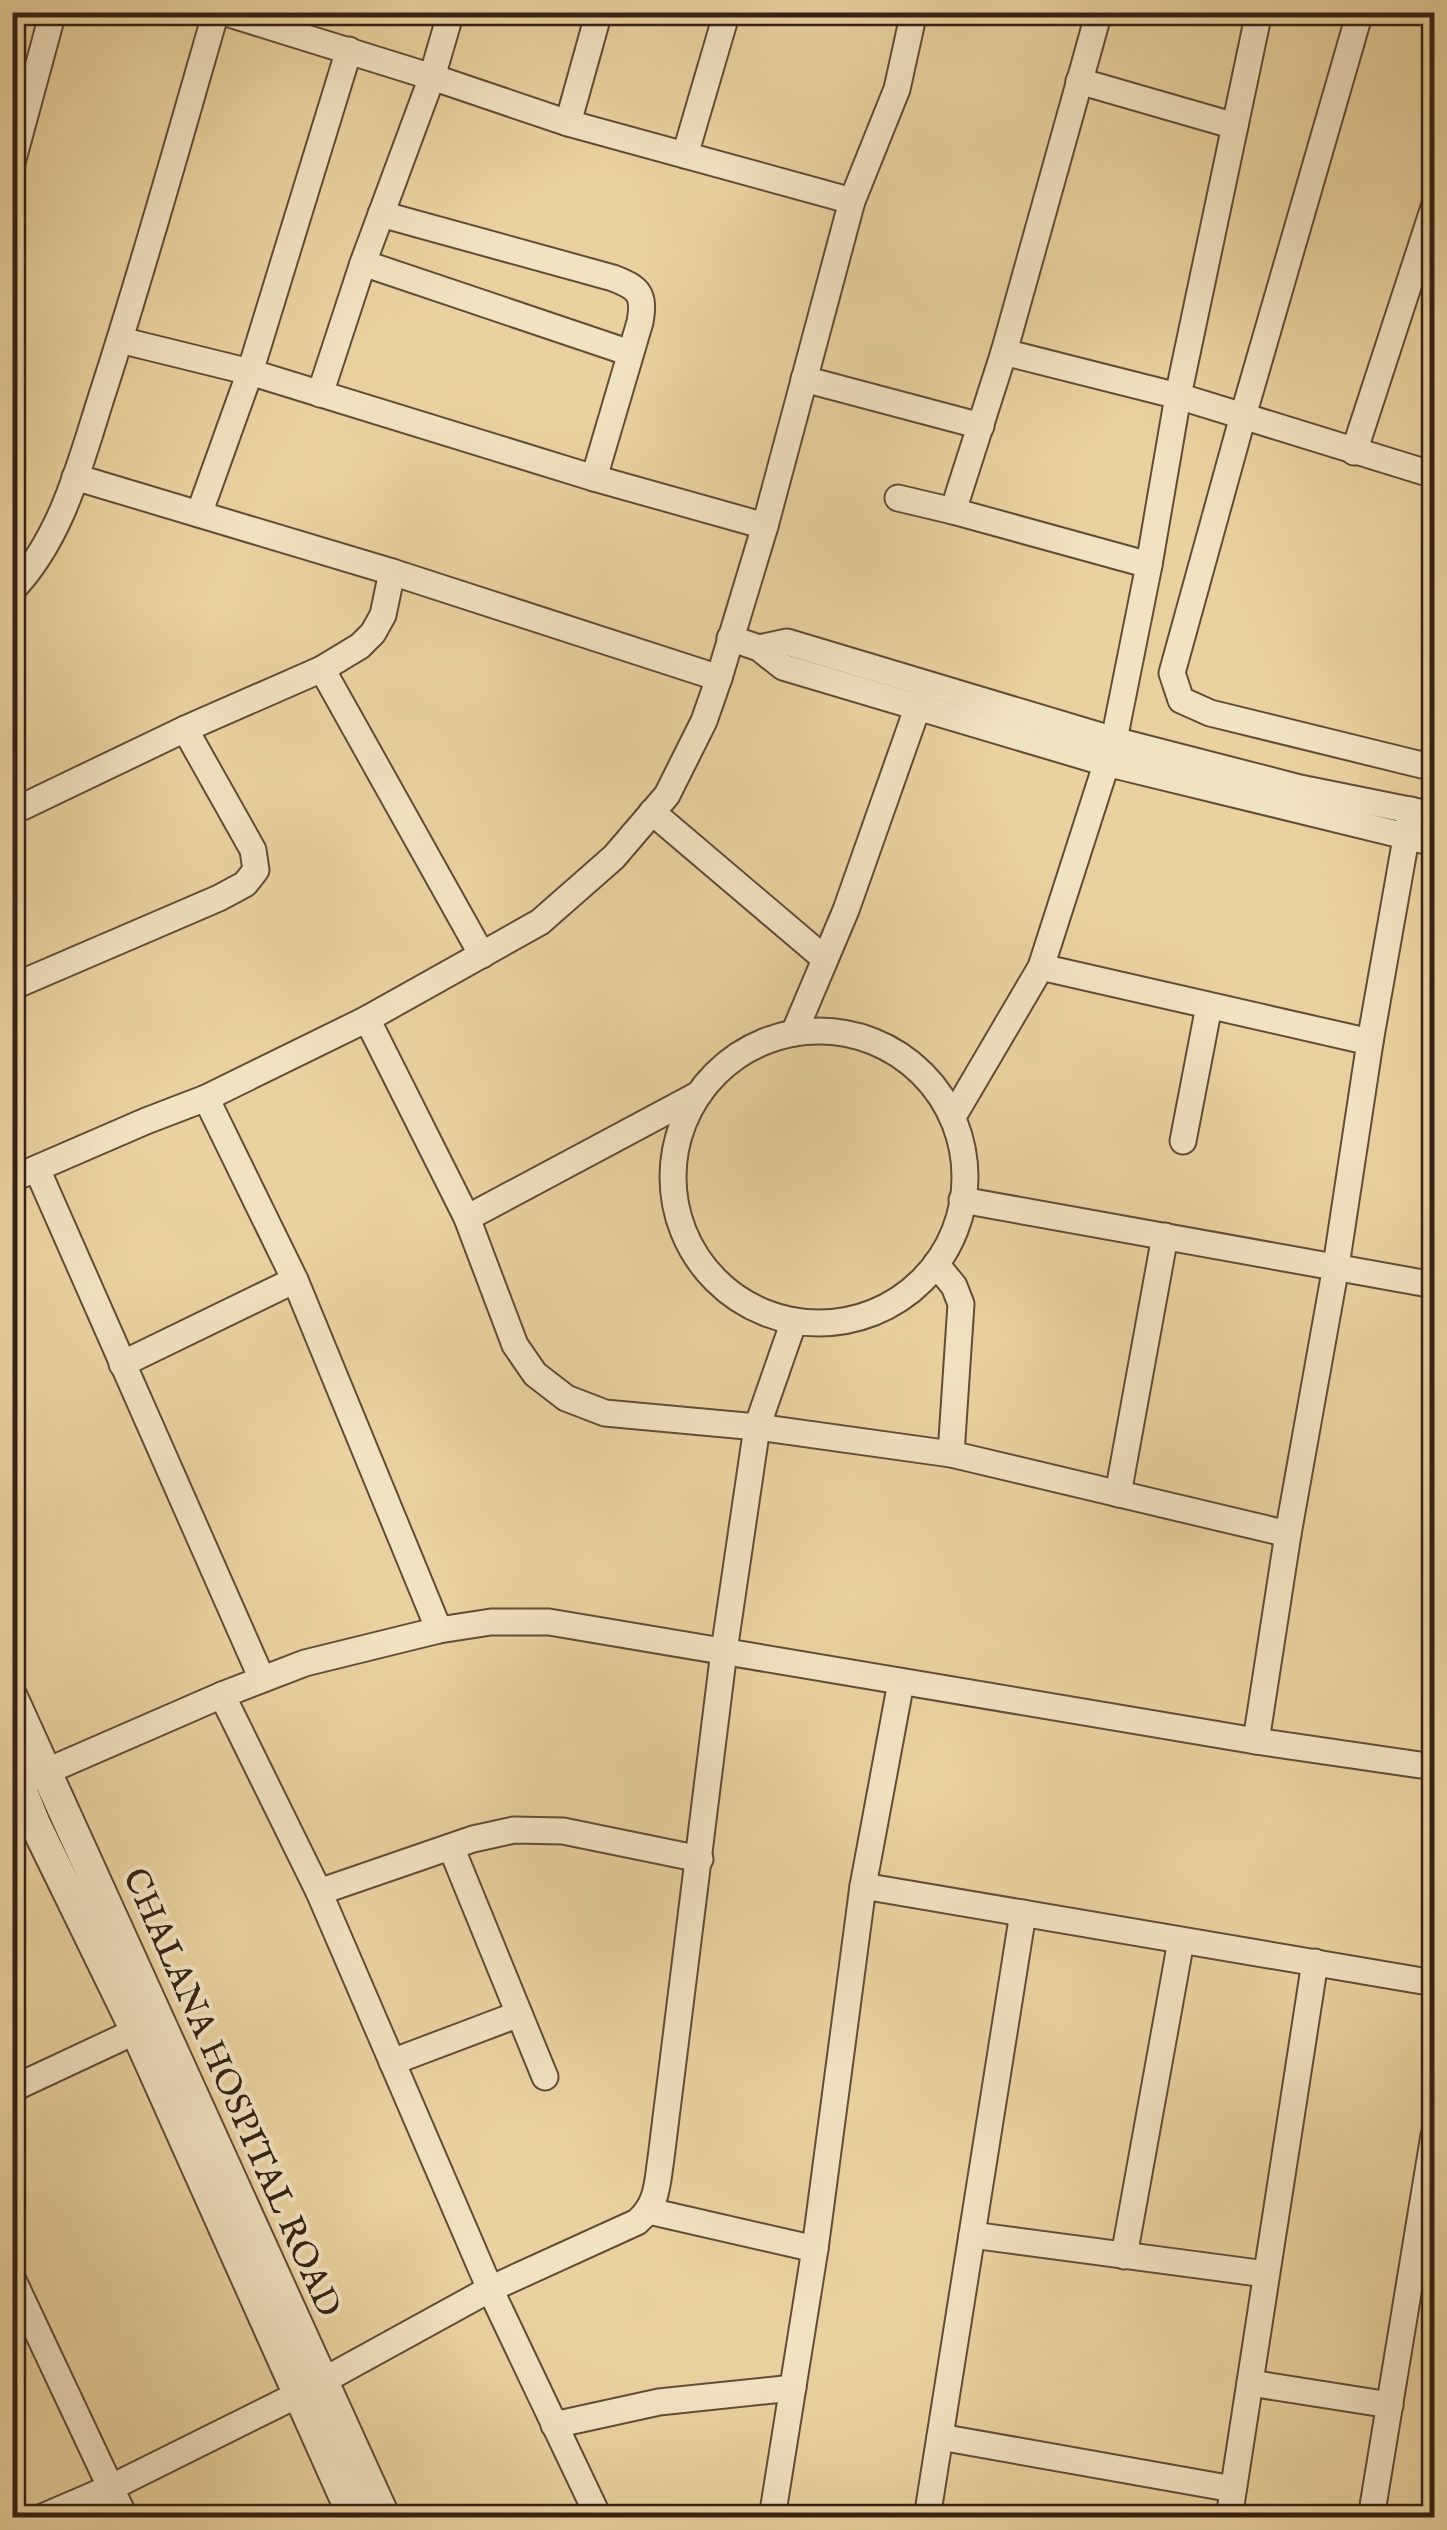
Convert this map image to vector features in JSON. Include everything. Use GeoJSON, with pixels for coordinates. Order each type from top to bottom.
{"type":"FeatureCollection","features":[{"type":"Feature","properties":{"kind":"street"},"geometry":{"type":"LineString","coordinates":[[12,163],[53,12]]}},
{"type":"Feature","properties":{"kind":"street"},"geometry":{"type":"LineString","coordinates":[[12,590],[45,548],[75,477],[220,12],[568,122],[852,201]]}},
{"type":"Feature","properties":{"kind":"street"},"geometry":{"type":"LineString","coordinates":[[320,394],[451,12]]}},
{"type":"Feature","properties":{"kind":"street"},"geometry":{"type":"LineString","coordinates":[[568,122],[599,12]]}},
{"type":"Feature","properties":{"kind":"street"},"geometry":{"type":"LineString","coordinates":[[685,155],[726,12]]}},
{"type":"Feature","properties":{"kind":"street"},"geometry":{"type":"LineString","coordinates":[[262,1680],[122,1364],[25,1174],[206,1098],[367,1020],[540,922],[614,857],[667,795],[704,721],[720,678],[852,201],[897,89],[914,12]]}},
{"type":"Feature","properties":{"kind":"street"},"geometry":{"type":"LineString","coordinates":[[953,511],[1004,352],[1099,12]]}},
{"type":"Feature","properties":{"kind":"street"},"geometry":{"type":"LineString","coordinates":[[954,1116],[1041,967],[1110,752],[1149,564],[1178,396],[1259,12]]}},
{"type":"Feature","properties":{"kind":"street"},"geometry":{"type":"LineString","coordinates":[[1360,12],[1172,673],[1181,700],[1210,713],[1434,768]]}},
{"type":"Feature","properties":{"kind":"street"},"geometry":{"type":"LineString","coordinates":[[199,514],[250,372],[349,50]]}},
{"type":"Feature","properties":{"kind":"street"},"geometry":{"type":"LineString","coordinates":[[1079,81],[1235,126]]}},
{"type":"Feature","properties":{"kind":"street"},"geometry":{"type":"LineString","coordinates":[[1354,452],[1434,212]]}},
{"type":"Feature","properties":{"kind":"street"},"geometry":{"type":"LineString","coordinates":[[381,214],[630,284],[638,292],[643,304],[594,478]]}},
{"type":"Feature","properties":{"kind":"street"},"geometry":{"type":"LineString","coordinates":[[363,263],[630,353]]}},
{"type":"Feature","properties":{"kind":"street"},"geometry":{"type":"LineString","coordinates":[[120,340],[250,372],[764,526]]}},
{"type":"Feature","properties":{"kind":"street"},"geometry":{"type":"LineString","coordinates":[[1004,352],[1178,396],[1434,475]]}},
{"type":"Feature","properties":{"kind":"street"},"geometry":{"type":"LineString","coordinates":[[804,379],[981,426]]}},
{"type":"Feature","properties":{"kind":"street"},"geometry":{"type":"LineString","coordinates":[[75,477],[392,572],[720,678]]}},
{"type":"Feature","properties":{"kind":"street"},"geometry":{"type":"LineString","coordinates":[[898,498],[1149,564]]}},
{"type":"Feature","properties":{"kind":"street"},"geometry":{"type":"LineString","coordinates":[[12,812],[322,669],[360,646],[383,615],[392,572]]}},
{"type":"Feature","properties":{"kind":"street"},"geometry":{"type":"LineString","coordinates":[[730,638],[759,648],[783,666],[922,695],[1434,843]]}},
{"type":"Feature","properties":{"kind":"street"},"geometry":{"type":"LineString","coordinates":[[322,669],[482,955]]}},
{"type":"Feature","properties":{"kind":"street"},"geometry":{"type":"LineString","coordinates":[[794,1033],[846,910],[922,695]]}},
{"type":"Feature","properties":{"kind":"street"},"geometry":{"type":"LineString","coordinates":[[12,986],[219,898],[245,884],[256,870],[253,850],[185,729]]}},
{"type":"Feature","properties":{"kind":"street"},"geometry":{"type":"LineString","coordinates":[[1110,752],[1423,812],[1406,837],[1256,1741]]}},
{"type":"Feature","properties":{"kind":"street"},"geometry":{"type":"LineString","coordinates":[[652,812],[825,959]]}},
{"type":"Feature","properties":{"kind":"street"},"geometry":{"type":"LineString","coordinates":[[1041,967],[1370,1042]]}},
{"type":"Feature","properties":{"kind":"street"},"geometry":{"type":"LineString","coordinates":[[1183,1141],[1209,1006]]}},
{"type":"Feature","properties":{"kind":"street"},"geometry":{"type":"LineString","coordinates":[[367,1020],[467,1218],[515,1344],[535,1374],[566,1398],[606,1413],[757,1427],[951,1454],[1288,1534]]}},
{"type":"Feature","properties":{"kind":"street"},"geometry":{"type":"LineString","coordinates":[[817,1030],[863,1037],[884,1046],[922,1073],[954,1116],[965,1177],[957,1222],[936,1264],[903,1296],[872,1312],[839,1322],[794,1321],[733,1295],[709,1272],[690,1244],[678,1213],[674,1180],[680,1136],[699,1094],[731,1060],[750,1048],[794,1033],[817,1030]]}},
{"type":"Feature","properties":{"kind":"street"},"geometry":{"type":"LineString","coordinates":[[467,1218],[699,1094]]}},
{"type":"Feature","properties":{"kind":"street"},"geometry":{"type":"LineString","coordinates":[[206,1098],[295,1280],[439,1630]]}},
{"type":"Feature","properties":{"kind":"street"},"geometry":{"type":"LineString","coordinates":[[962,1200],[1434,1285]]}},
{"type":"Feature","properties":{"kind":"street"},"geometry":{"type":"LineString","coordinates":[[1118,1494],[1165,1236]]}},
{"type":"Feature","properties":{"kind":"street"},"geometry":{"type":"LineString","coordinates":[[936,1264],[954,1286],[962,1304],[951,1454]]}},
{"type":"Feature","properties":{"kind":"street"},"geometry":{"type":"LineString","coordinates":[[122,1364],[295,1280]]}},
{"type":"Feature","properties":{"kind":"street"},"geometry":{"type":"LineString","coordinates":[[40,2518],[112,2487],[311,2387],[490,2289],[637,2222],[649,2211],[661,2158],[724,1651],[757,1427],[794,1321]]}},
{"type":"Feature","properties":{"kind":"street"},"geometry":{"type":"LineString","coordinates":[[26,1774],[305,1664],[439,1630],[492,1622],[549,1622],[1256,1741],[1434,1767]]}},
{"type":"Feature","properties":{"kind":"street"},"geometry":{"type":"LineString","coordinates":[[772,2518],[815,2249],[863,1886],[902,1682]]}},
{"type":"Feature","properties":{"kind":"street"},"geometry":{"type":"LineString","coordinates":[[222,1695],[319,1892],[490,2289],[599,2518]]}},
{"type":"Feature","properties":{"kind":"street","name":"CHALANA HOSPITAL ROAD"},"geometry":{"type":"LineString","coordinates":[[12,1697],[35,1824],[311,2387],[385,2518]]}},
{"type":"Feature","properties":{"kind":"street","name":"CHALANA HOSPITAL ROAD"},"geometry":{"type":"LineString","coordinates":[[26,1774],[311,2387],[354,2518]]}},
{"type":"Feature","properties":{"kind":"street"},"geometry":{"type":"LineString","coordinates":[[319,1892],[473,1839],[514,1830],[563,1831],[700,1858]]}},
{"type":"Feature","properties":{"kind":"street"},"geometry":{"type":"LineString","coordinates":[[451,1847],[545,2077]]}},
{"type":"Feature","properties":{"kind":"street"},"geometry":{"type":"LineString","coordinates":[[863,1886],[1434,1984]]}},
{"type":"Feature","properties":{"kind":"street"},"geometry":{"type":"LineString","coordinates":[[927,2518],[1022,1913]]}},
{"type":"Feature","properties":{"kind":"street"},"geometry":{"type":"LineString","coordinates":[[1124,2256],[1182,1941]]}},
{"type":"Feature","properties":{"kind":"street"},"geometry":{"type":"LineString","coordinates":[[1229,2518],[1315,1962]]}},
{"type":"Feature","properties":{"kind":"street"},"geometry":{"type":"LineString","coordinates":[[392,2062],[519,2014]]}},
{"type":"Feature","properties":{"kind":"street"},"geometry":{"type":"LineString","coordinates":[[12,2089],[136,2031]]}},
{"type":"Feature","properties":{"kind":"street"},"geometry":{"type":"LineString","coordinates":[[1371,2518],[1434,2135]]}},
{"type":"Feature","properties":{"kind":"street"},"geometry":{"type":"LineString","coordinates":[[649,2211],[815,2249]]}},
{"type":"Feature","properties":{"kind":"street"},"geometry":{"type":"LineString","coordinates":[[972,2234],[1266,2274]]}},
{"type":"Feature","properties":{"kind":"street"},"geometry":{"type":"LineString","coordinates":[[12,2278],[19,2306],[125,2518]]}},
{"type":"Feature","properties":{"kind":"street"},"geometry":{"type":"LineString","coordinates":[[1250,2383],[1390,2405]]}},
{"type":"Feature","properties":{"kind":"street"},"geometry":{"type":"LineString","coordinates":[[554,2425],[659,2402],[792,2388]]}},
{"type":"Feature","properties":{"kind":"street"},"geometry":{"type":"LineString","coordinates":[[940,2437],[1233,2489]]}}]}
